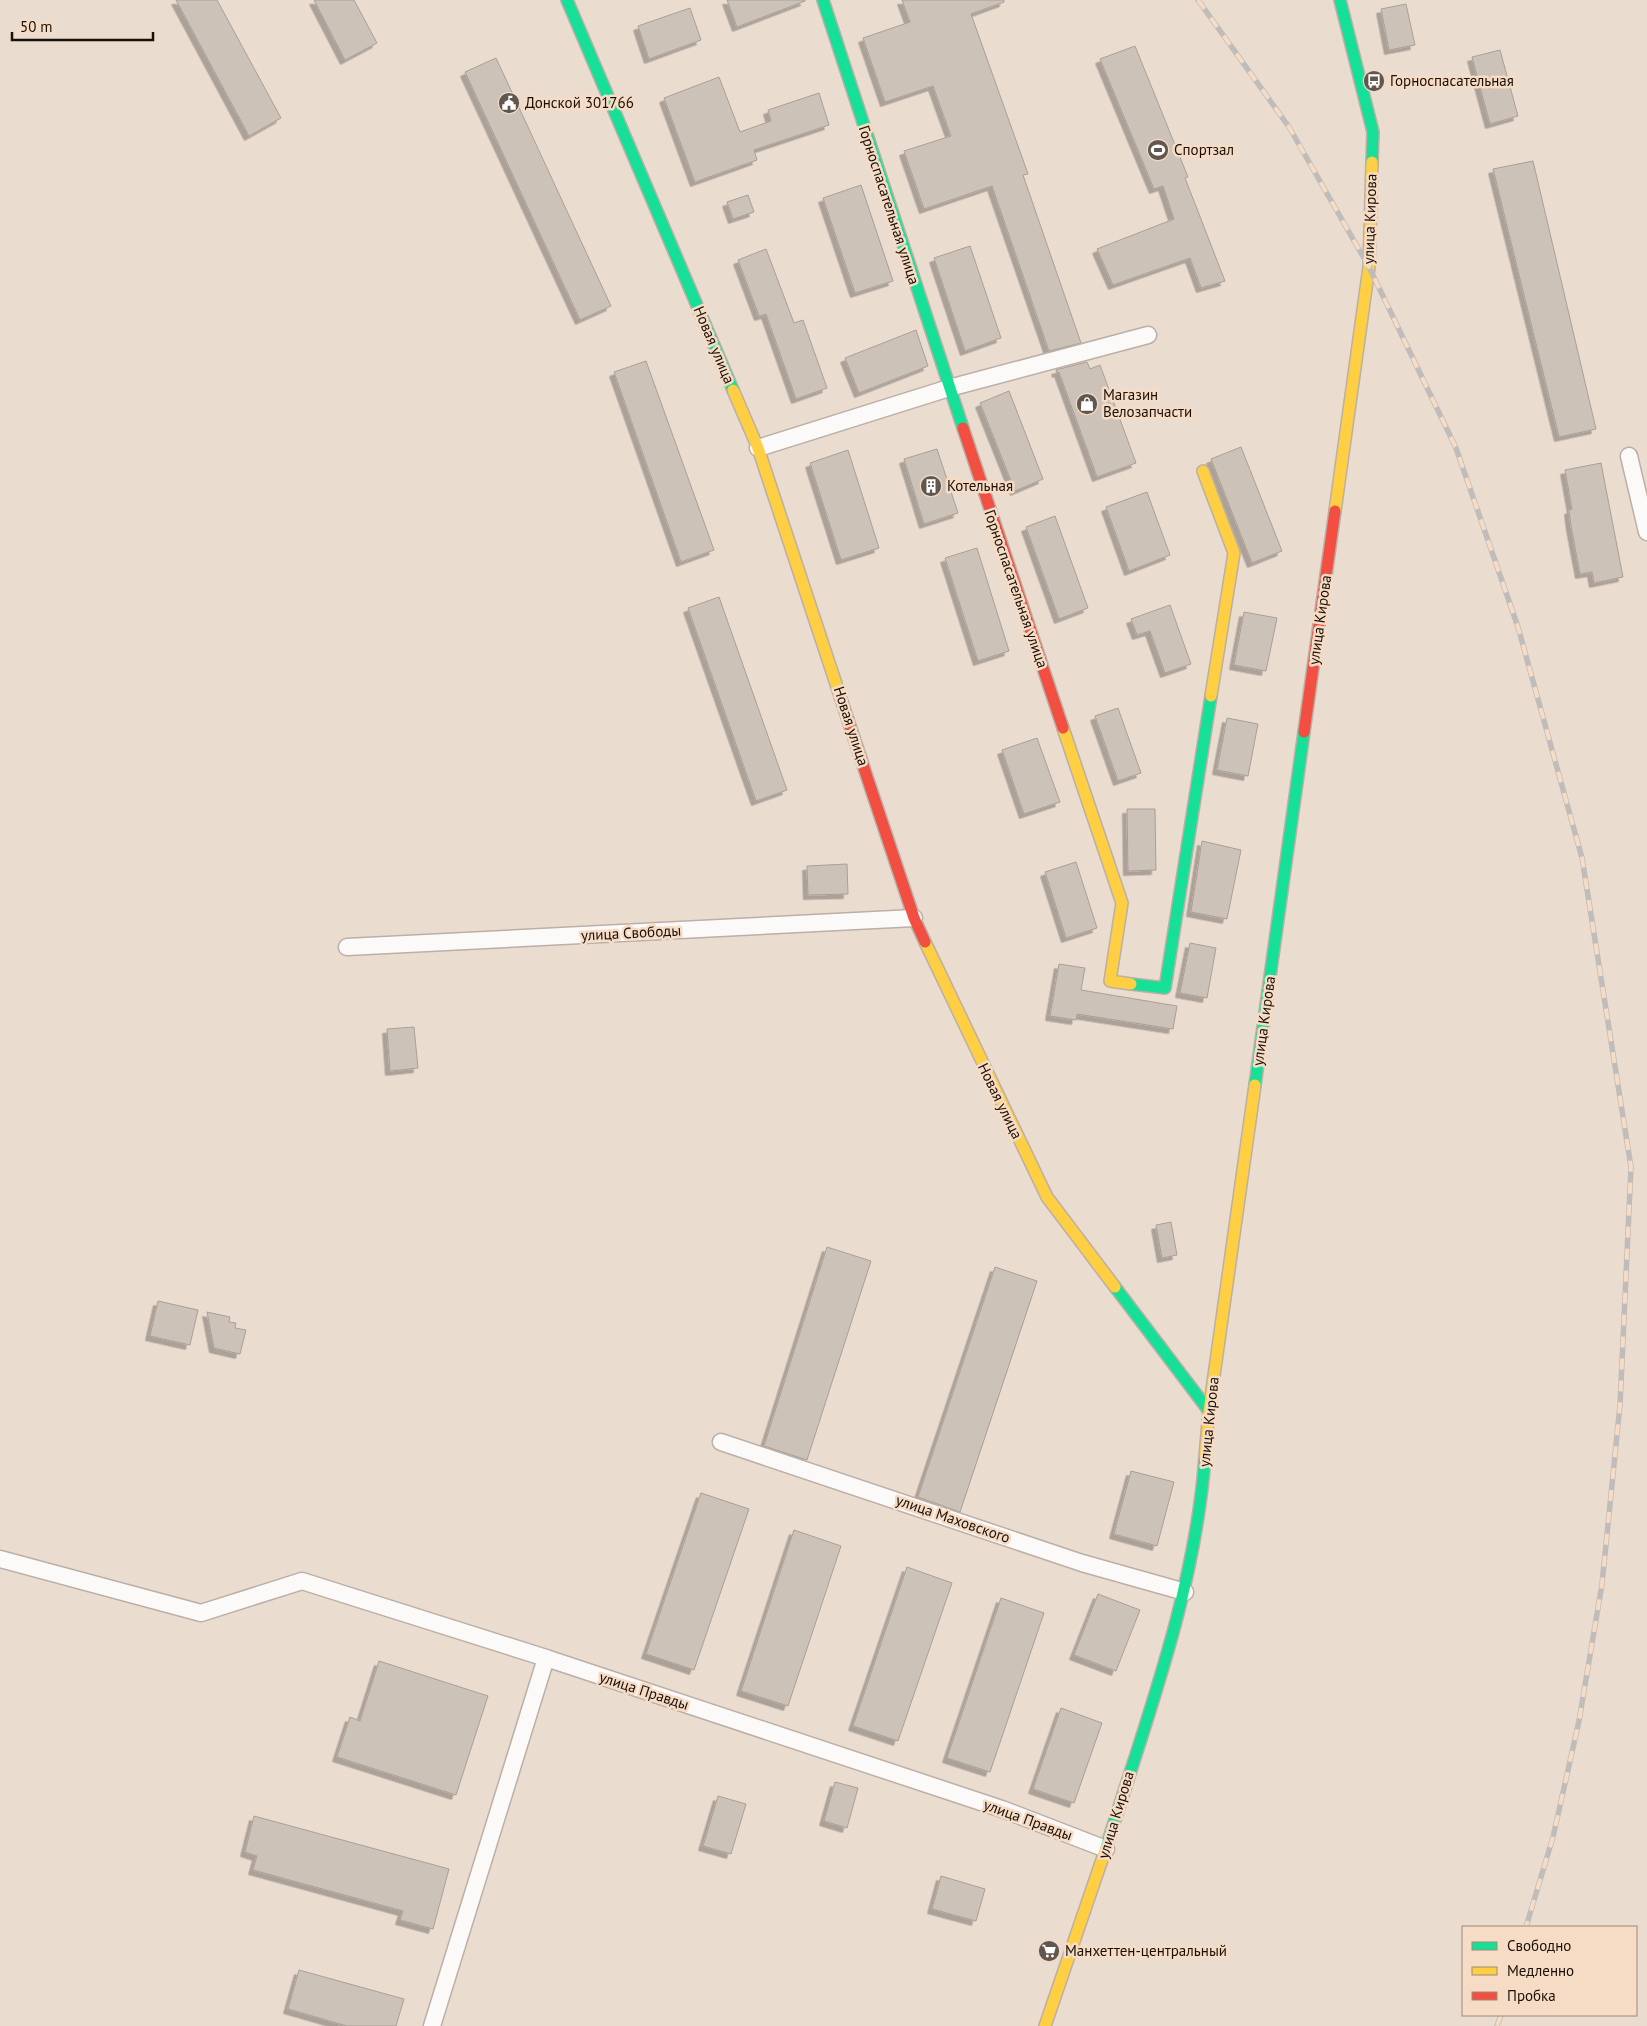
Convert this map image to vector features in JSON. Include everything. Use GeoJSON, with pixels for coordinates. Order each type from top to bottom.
{"type":"FeatureCollection","features":[{"type":"Feature","properties":{"kind":"main road","name":"Горноспасательная улица"},"geometry":{"type":"LineString","coordinates":[[823,0],[949,388],[1122,903],[1110,981],[1165,988],[1234,553],[1203,471]]}},
{"type":"Feature","properties":{"kind":"main road","name":"улица Кирова"},"geometry":{"type":"LineString","coordinates":[[1045,2026],[1106,1849],[1185,1592],[1202,1503],[1209,1411],[1369,267],[1373,132],[1340,0]]}},
{"type":"Feature","properties":{"kind":"main road","name":"Новая улица"},"geometry":{"type":"LineString","coordinates":[[572,1],[758,448],[914,918],[970,1039],[1047,1197],[1209,1411]]}},
{"type":"Feature","properties":{"kind":"street"},"geometry":{"type":"LineString","coordinates":[[758,448],[949,388],[1148,335]]}},
{"type":"Feature","properties":{"kind":"street"},"geometry":{"type":"LineString","coordinates":[[1628,456],[1647,532]]}},
{"type":"Feature","properties":{"kind":"street","name":"улица Свободы"},"geometry":{"type":"LineString","coordinates":[[347,947],[914,918]]}},
{"type":"Feature","properties":{"kind":"street","name":"улица Маховского"},"geometry":{"type":"LineString","coordinates":[[721,1442],[1082,1563],[1185,1592]]}},
{"type":"Feature","properties":{"kind":"street","name":"улица Правды"},"geometry":{"type":"LineString","coordinates":[[0,1559],[201,1613],[302,1581],[546,1658],[1002,1809],[1106,1849]]}},
{"type":"Feature","properties":{"kind":"street"},"geometry":{"type":"LineString","coordinates":[[432,2026],[546,1658]]}},
{"type":"Feature","properties":{"kind":"building"},"geometry":{"type":"Polygon","coordinates":[[[176,0],[217,0],[281,118],[249,136],[176,0]]]}},
{"type":"Feature","properties":{"kind":"building"},"geometry":{"type":"Polygon","coordinates":[[[314,0],[354,0],[377,43],[345,60],[314,0]]]}},
{"type":"Feature","properties":{"kind":"building"},"geometry":{"type":"Polygon","coordinates":[[[727,0],[805,0],[805,1],[737,27],[727,0]]]}},
{"type":"Feature","properties":{"kind":"building"},"geometry":{"type":"Polygon","coordinates":[[[902,0],[1004,0],[1004,2],[971,14],[1028,174],[1023,175],[1081,343],[1049,351],[992,186],[924,209],[904,151],[951,136],[933,86],[885,102],[863,38],[910,22],[902,0]]]}},
{"type":"Feature","properties":{"kind":"building"},"geometry":{"type":"Polygon","coordinates":[[[1406,4],[1415,45],[1389,50],[1381,9],[1406,4]]]}},
{"type":"Feature","properties":{"kind":"building"},"geometry":{"type":"Polygon","coordinates":[[[690,8],[701,40],[649,59],[638,26],[690,8]]]}},
{"type":"Feature","properties":{"kind":"building"},"geometry":{"type":"Polygon","coordinates":[[[1135,46],[1188,177],[1185,178],[1225,281],[1201,288],[1190,258],[1113,285],[1097,249],[1174,219],[1163,186],[1154,189],[1100,59],[1135,46]]]}},
{"type":"Feature","properties":{"kind":"building"},"geometry":{"type":"Polygon","coordinates":[[[1500,50],[1518,116],[1490,124],[1472,57],[1500,50]]]}},
{"type":"Feature","properties":{"kind":"building"},"geometry":{"type":"Polygon","coordinates":[[[496,58],[611,306],[580,320],[465,72],[496,58]]]}},
{"type":"Feature","properties":{"kind":"building"},"geometry":{"type":"Polygon","coordinates":[[[719,77],[740,132],[771,121],[768,110],[819,93],[829,125],[754,150],[757,160],[695,182],[664,98],[719,77]]]}},
{"type":"Feature","properties":{"kind":"building"},"geometry":{"type":"Polygon","coordinates":[[[1533,161],[1596,429],[1559,437],[1493,169],[1533,161]]]}},
{"type":"Feature","properties":{"kind":"building"},"geometry":{"type":"Polygon","coordinates":[[[861,185],[893,281],[855,293],[823,198],[861,185]]]}},
{"type":"Feature","properties":{"kind":"building"},"geometry":{"type":"Polygon","coordinates":[[[748,195],[754,212],[733,219],[727,202],[748,195]]]}},
{"type":"Feature","properties":{"kind":"building"},"geometry":{"type":"Polygon","coordinates":[[[970,246],[1001,338],[965,351],[934,258],[970,246]]]}},
{"type":"Feature","properties":{"kind":"building"},"geometry":{"type":"Polygon","coordinates":[[[766,249],[794,323],[803,320],[827,388],[796,399],[766,314],[759,316],[738,260],[766,249]]]}},
{"type":"Feature","properties":{"kind":"building"},"geometry":{"type":"Polygon","coordinates":[[[916,330],[928,366],[859,393],[845,358],[916,330]]]}},
{"type":"Feature","properties":{"kind":"building"},"geometry":{"type":"Polygon","coordinates":[[[646,361],[714,550],[681,562],[614,372],[646,361]]]}},
{"type":"Feature","properties":{"kind":"building"},"geometry":{"type":"Polygon","coordinates":[[[1087,362],[1090,369],[1100,365],[1136,463],[1097,477],[1059,372],[1057,373],[1056,370],[1087,362]]]}},
{"type":"Feature","properties":{"kind":"building"},"geometry":{"type":"Polygon","coordinates":[[[1009,391],[1043,479],[1015,491],[980,403],[1009,391]]]}},
{"type":"Feature","properties":{"kind":"building"},"geometry":{"type":"Polygon","coordinates":[[[1241,447],[1282,551],[1252,563],[1211,459],[1241,447]]]}},
{"type":"Feature","properties":{"kind":"building","name":"Котельная"},"geometry":{"type":"Polygon","coordinates":[[[937,449],[958,513],[924,524],[904,459],[937,449]]]}},
{"type":"Feature","properties":{"kind":"building"},"geometry":{"type":"Polygon","coordinates":[[[848,450],[879,548],[841,560],[810,463],[848,450]]]}},
{"type":"Feature","properties":{"kind":"building"},"geometry":{"type":"Polygon","coordinates":[[[1601,463],[1623,577],[1594,583],[1592,572],[1580,574],[1571,526],[1569,510],[1572,509],[1565,470],[1601,463]]]}},
{"type":"Feature","properties":{"kind":"building"},"geometry":{"type":"Polygon","coordinates":[[[1147,492],[1170,555],[1129,571],[1106,507],[1147,492]]]}},
{"type":"Feature","properties":{"kind":"building"},"geometry":{"type":"Polygon","coordinates":[[[1055,516],[1088,608],[1059,619],[1026,527],[1055,516]]]}},
{"type":"Feature","properties":{"kind":"building"},"geometry":{"type":"Polygon","coordinates":[[[977,548],[1009,651],[978,661],[945,558],[977,548]]]}},
{"type":"Feature","properties":{"kind":"building"},"geometry":{"type":"Polygon","coordinates":[[[719,597],[787,790],[756,801],[688,608],[719,597]]]}},
{"type":"Feature","properties":{"kind":"building"},"geometry":{"type":"Polygon","coordinates":[[[1170,605],[1191,664],[1165,673],[1150,631],[1137,635],[1131,619],[1170,605]]]}},
{"type":"Feature","properties":{"kind":"building"},"geometry":{"type":"Polygon","coordinates":[[[1244,612],[1277,618],[1266,671],[1234,665],[1244,612]]]}},
{"type":"Feature","properties":{"kind":"building"},"geometry":{"type":"Polygon","coordinates":[[[1118,708],[1141,773],[1118,781],[1095,716],[1118,708]]]}},
{"type":"Feature","properties":{"kind":"building"},"geometry":{"type":"Polygon","coordinates":[[[1227,718],[1258,724],[1248,776],[1217,770],[1227,718]]]}},
{"type":"Feature","properties":{"kind":"building"},"geometry":{"type":"Polygon","coordinates":[[[1037,738],[1060,802],[1024,814],[1002,750],[1037,738]]]}},
{"type":"Feature","properties":{"kind":"building"},"geometry":{"type":"Polygon","coordinates":[[[1127,809],[1155,809],[1156,870],[1128,871],[1127,809]]]}},
{"type":"Feature","properties":{"kind":"building"},"geometry":{"type":"Polygon","coordinates":[[[1202,841],[1241,850],[1227,919],[1191,912],[1202,841]]]}},
{"type":"Feature","properties":{"kind":"building"},"geometry":{"type":"Polygon","coordinates":[[[1076,862],[1097,928],[1066,938],[1045,872],[1076,862]]]}},
{"type":"Feature","properties":{"kind":"building"},"geometry":{"type":"Polygon","coordinates":[[[847,864],[848,894],[808,895],[807,866],[847,864]]]}},
{"type":"Feature","properties":{"kind":"building"},"geometry":{"type":"Polygon","coordinates":[[[1190,943],[1216,948],[1207,998],[1180,993],[1190,943]]]}},
{"type":"Feature","properties":{"kind":"building"},"geometry":{"type":"Polygon","coordinates":[[[1059,964],[1085,968],[1081,990],[1177,1006],[1173,1029],[1077,1014],[1076,1020],[1050,1016],[1059,964]]]}},
{"type":"Feature","properties":{"kind":"building"},"geometry":{"type":"Polygon","coordinates":[[[414,1027],[418,1068],[390,1071],[387,1029],[414,1027]]]}},
{"type":"Feature","properties":{"kind":"building"},"geometry":{"type":"Polygon","coordinates":[[[1171,1222],[1177,1255],[1162,1258],[1156,1225],[1171,1222]]]}},
{"type":"Feature","properties":{"kind":"building"},"geometry":{"type":"Polygon","coordinates":[[[827,1247],[871,1261],[807,1460],[764,1446],[827,1247]]]}},
{"type":"Feature","properties":{"kind":"building"},"geometry":{"type":"Polygon","coordinates":[[[995,1267],[1037,1281],[960,1512],[918,1497],[995,1267]]]}},
{"type":"Feature","properties":{"kind":"building"},"geometry":{"type":"Polygon","coordinates":[[[158,1301],[198,1310],[190,1345],[150,1336],[158,1301]]]}},
{"type":"Feature","properties":{"kind":"building"},"geometry":{"type":"Polygon","coordinates":[[[207,1312],[230,1317],[229,1322],[236,1323],[235,1328],[246,1330],[240,1354],[214,1348],[207,1312]]]}},
{"type":"Feature","properties":{"kind":"building"},"geometry":{"type":"Polygon","coordinates":[[[1131,1471],[1174,1482],[1157,1546],[1114,1534],[1131,1471]]]}},
{"type":"Feature","properties":{"kind":"building"},"geometry":{"type":"Polygon","coordinates":[[[701,1493],[749,1509],[694,1670],[646,1654],[701,1493]]]}},
{"type":"Feature","properties":{"kind":"building"},"geometry":{"type":"Polygon","coordinates":[[[794,1530],[841,1546],[788,1706],[741,1691],[794,1530]]]}},
{"type":"Feature","properties":{"kind":"building"},"geometry":{"type":"Polygon","coordinates":[[[907,1567],[952,1583],[898,1741],[853,1726],[907,1567]]]}},
{"type":"Feature","properties":{"kind":"building"},"geometry":{"type":"Polygon","coordinates":[[[1098,1594],[1140,1610],[1116,1671],[1074,1655],[1098,1594]]]}},
{"type":"Feature","properties":{"kind":"building"},"geometry":{"type":"Polygon","coordinates":[[[1001,1598],[1044,1613],[990,1772],[947,1758],[1001,1598]]]}},
{"type":"Feature","properties":{"kind":"building"},"geometry":{"type":"Polygon","coordinates":[[[379,1661],[488,1696],[456,1795],[337,1757],[350,1717],[360,1721],[379,1661]]]}},
{"type":"Feature","properties":{"kind":"building"},"geometry":{"type":"Polygon","coordinates":[[[1061,1708],[1102,1723],[1074,1803],[1033,1789],[1061,1708]]]}},
{"type":"Feature","properties":{"kind":"building"},"geometry":{"type":"Polygon","coordinates":[[[835,1782],[858,1788],[847,1828],[824,1821],[835,1782]]]}},
{"type":"Feature","properties":{"kind":"building"},"geometry":{"type":"Polygon","coordinates":[[[718,1796],[746,1804],[731,1854],[703,1846],[718,1796]]]}},
{"type":"Feature","properties":{"kind":"building"},"geometry":{"type":"Polygon","coordinates":[[[254,1816],[449,1869],[433,1929],[400,1920],[403,1911],[253,1870],[257,1856],[245,1852],[254,1816]]]}},
{"type":"Feature","properties":{"kind":"building"},"geometry":{"type":"Polygon","coordinates":[[[941,1876],[985,1889],[976,1921],[932,1909],[941,1876]]]}},
{"type":"Feature","properties":{"kind":"building"},"geometry":{"type":"Polygon","coordinates":[[[299,1970],[404,1999],[396,2026],[347,2026],[288,2009],[299,1970]]]}},
{"type":"Feature","properties":{"kind":"railway"},"geometry":{"type":"LineString","coordinates":[[1198,0],[1289,127],[1369,267],[1456,448],[1518,627],[1582,858],[1631,1167],[1620,1405],[1602,1584],[1579,1721],[1553,1837],[1526,1926]]}},
{"type":"Feature","properties":{"kind":"railway"},"geometry":{"type":"LineString","coordinates":[[1497,2026],[1501,2016]]}},
{"type":"Feature","properties":{"kind":"traffic: fast"},"geometry":{"type":"LineString","coordinates":[[567,0],[733,390]]}},
{"type":"Feature","properties":{"kind":"traffic: fast"},"geometry":{"type":"LineString","coordinates":[[823,0],[963,428]]}},
{"type":"Feature","properties":{"kind":"traffic: fast"},"geometry":{"type":"LineString","coordinates":[[1340,0],[1373,132],[1372,162]]}},
{"type":"Feature","properties":{"kind":"traffic: fast"},"geometry":{"type":"LineString","coordinates":[[1131,984],[1165,988],[1211,696]]}},
{"type":"Feature","properties":{"kind":"traffic: fast"},"geometry":{"type":"LineString","coordinates":[[1255,1085],[1304,732]]}},
{"type":"Feature","properties":{"kind":"traffic: fast"},"geometry":{"type":"LineString","coordinates":[[1115,1287],[1209,1411]]}},
{"type":"Feature","properties":{"kind":"traffic: fast"},"geometry":{"type":"LineString","coordinates":[[1106,1848],[1167,1655],[1180,1606],[1200,1507],[1205,1457]]}},
{"type":"Feature","properties":{"kind":"traffic: slow"},"geometry":{"type":"LineString","coordinates":[[1335,511],[1369,267],[1372,162]]}},
{"type":"Feature","properties":{"kind":"traffic: slow"},"geometry":{"type":"LineString","coordinates":[[733,390],[758,448],[840,696]]}},
{"type":"Feature","properties":{"kind":"traffic: slow"},"geometry":{"type":"LineString","coordinates":[[1203,471],[1234,553],[1211,696]]}},
{"type":"Feature","properties":{"kind":"traffic: slow"},"geometry":{"type":"LineString","coordinates":[[1063,728],[1122,903],[1110,981],[1131,984]]}},
{"type":"Feature","properties":{"kind":"traffic: slow"},"geometry":{"type":"LineString","coordinates":[[925,942],[1047,1197],[1115,1287]]}},
{"type":"Feature","properties":{"kind":"traffic: slow"},"geometry":{"type":"LineString","coordinates":[[1205,1457],[1209,1411],[1255,1085]]}},
{"type":"Feature","properties":{"kind":"traffic: slow"},"geometry":{"type":"LineString","coordinates":[[1045,2026],[1106,1848]]}},
{"type":"Feature","properties":{"kind":"traffic: jam"},"geometry":{"type":"LineString","coordinates":[[963,428],[1063,728]]}},
{"type":"Feature","properties":{"kind":"traffic: jam"},"geometry":{"type":"LineString","coordinates":[[1304,732],[1335,511]]}},
{"type":"Feature","properties":{"kind":"traffic: jam"},"geometry":{"type":"LineString","coordinates":[[840,696],[914,918],[925,942]]}},
{"type":"Feature","properties":{"kind":"place","name":"Горноспасательная"},"geometry":{"type":"Point","coordinates":[1374,81]}},
{"type":"Feature","properties":{"kind":"place","name":"Донской 301766"},"geometry":{"type":"Point","coordinates":[509,103]}},
{"type":"Feature","properties":{"kind":"place","name":"Спортзал"},"geometry":{"type":"Point","coordinates":[1158,150]}},
{"type":"Feature","properties":{"kind":"place","name":"Магазин Велозапчасти"},"geometry":{"type":"Point","coordinates":[1087,404]}},
{"type":"Feature","properties":{"kind":"place","name":"Котельная"},"geometry":{"type":"Point","coordinates":[931,486]}},
{"type":"Feature","properties":{"kind":"place","name":"Манхеттен-центральный"},"geometry":{"type":"Point","coordinates":[1049,1951]}}]}
